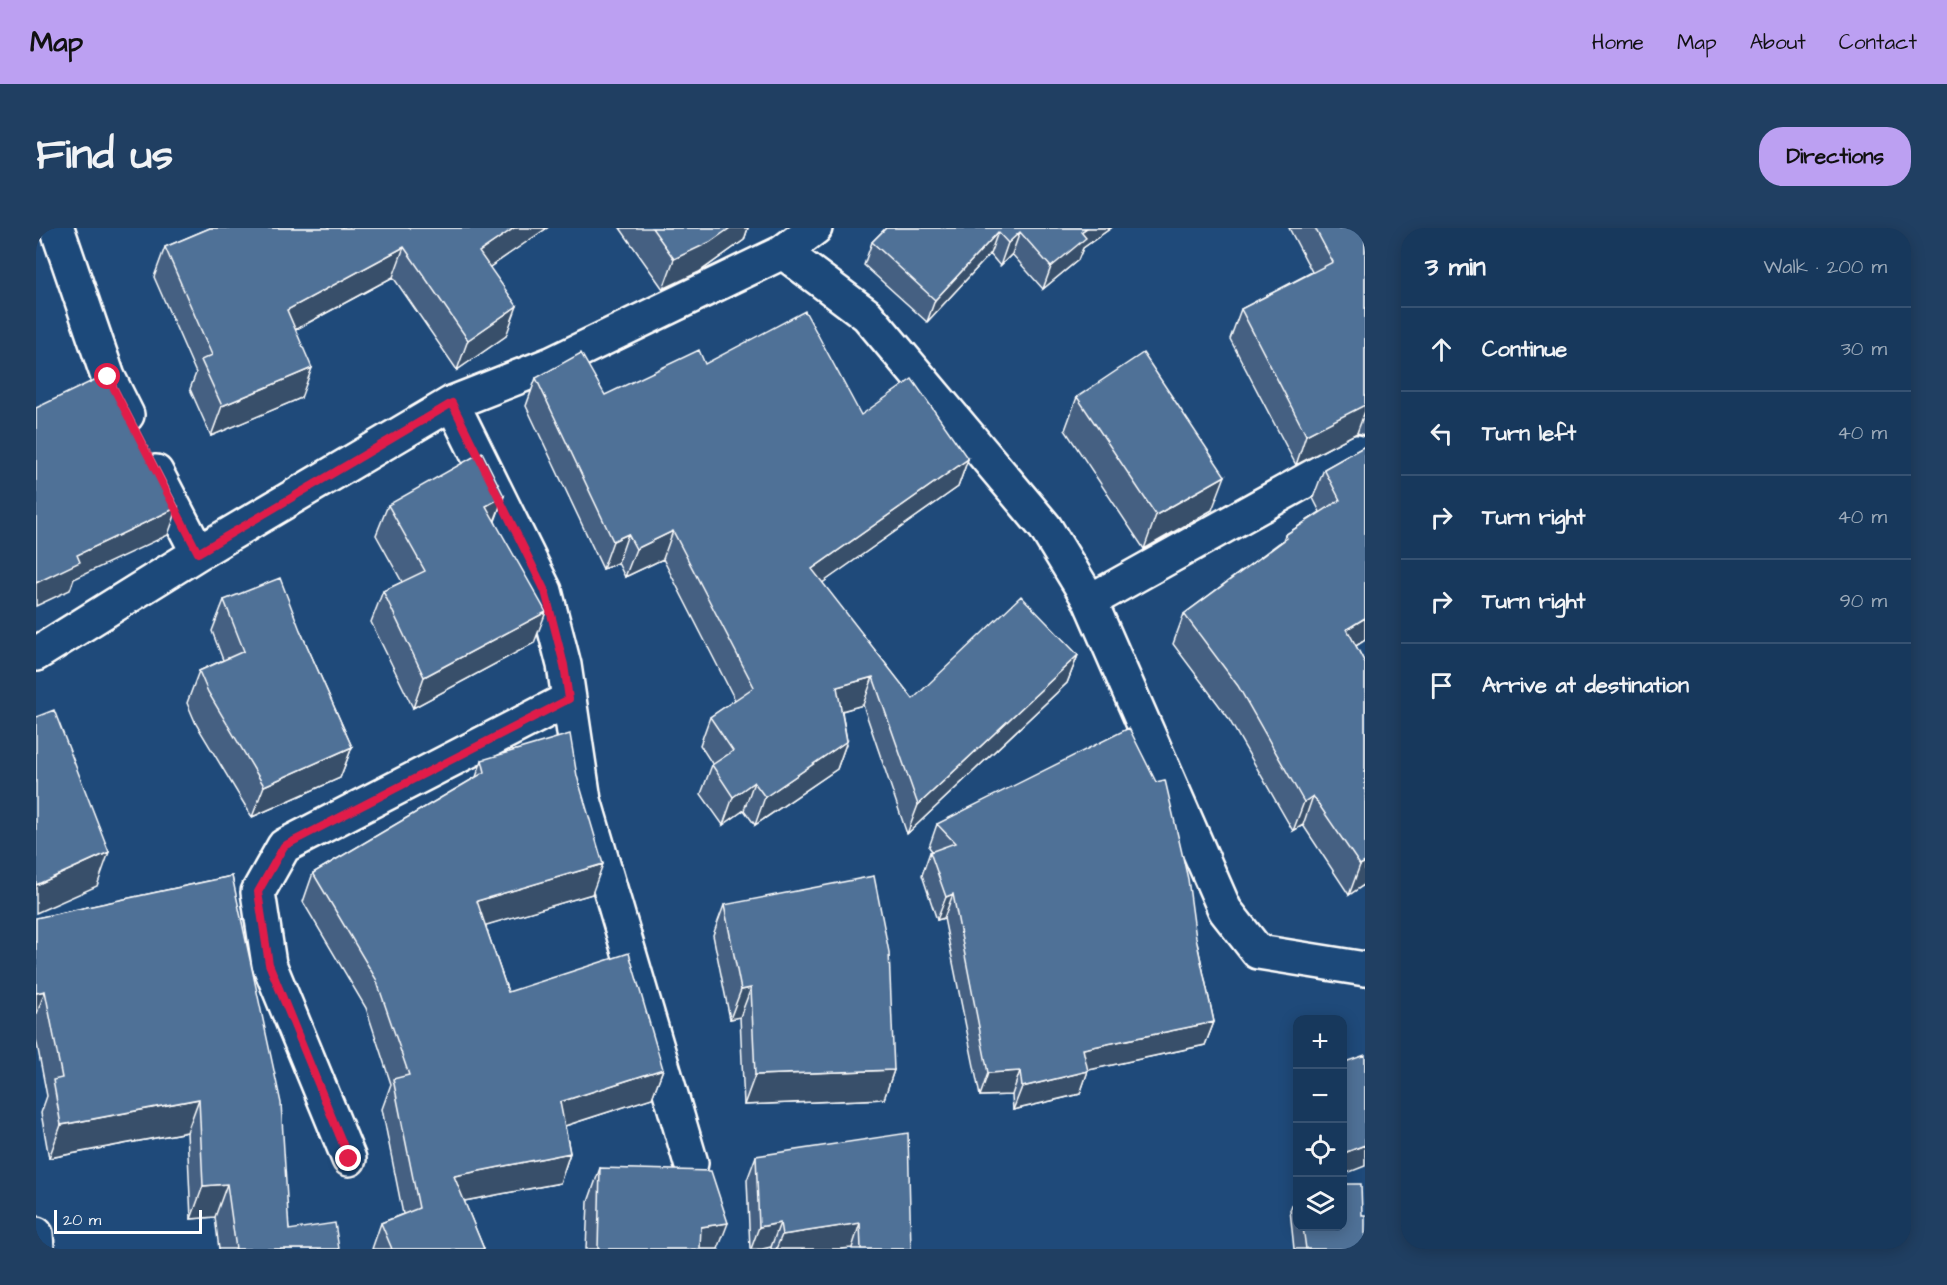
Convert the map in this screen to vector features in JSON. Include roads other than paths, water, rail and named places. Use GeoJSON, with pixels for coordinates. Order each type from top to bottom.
{"type":"FeatureCollection","features":[{"type":"Feature","properties":{"kind":"street"},"geometry":{"type":"LineString","coordinates":[[57,228],[108,377],[198,553]]}},
{"type":"Feature","properties":{"kind":"street"},"geometry":{"type":"LineString","coordinates":[[36,654],[198,553],[452,403],[551,364],[783,252],[815,228]]}},
{"type":"Feature","properties":{"kind":"street"},"geometry":{"type":"LineString","coordinates":[[783,252],[867,315],[1045,527],[1090,601],[1225,909],[1257,952],[1365,969]]}},
{"type":"Feature","properties":{"kind":"street"},"geometry":{"type":"LineString","coordinates":[[452,403],[545,591],[564,665],[584,800],[691,1163]]}},
{"type":"Feature","properties":{"kind":"street"},"geometry":{"type":"LineString","coordinates":[[1090,601],[1358,452]]}},
{"type":"Feature","properties":{"kind":"street"},"geometry":{"type":"LineString","coordinates":[[349,1159],[269,964],[258,892],[284,846],[569,699]]}},
{"type":"Feature","properties":{"kind":"street"},"geometry":{"type":"LineString","coordinates":[[36,1233],[37,1249]]}}]}
